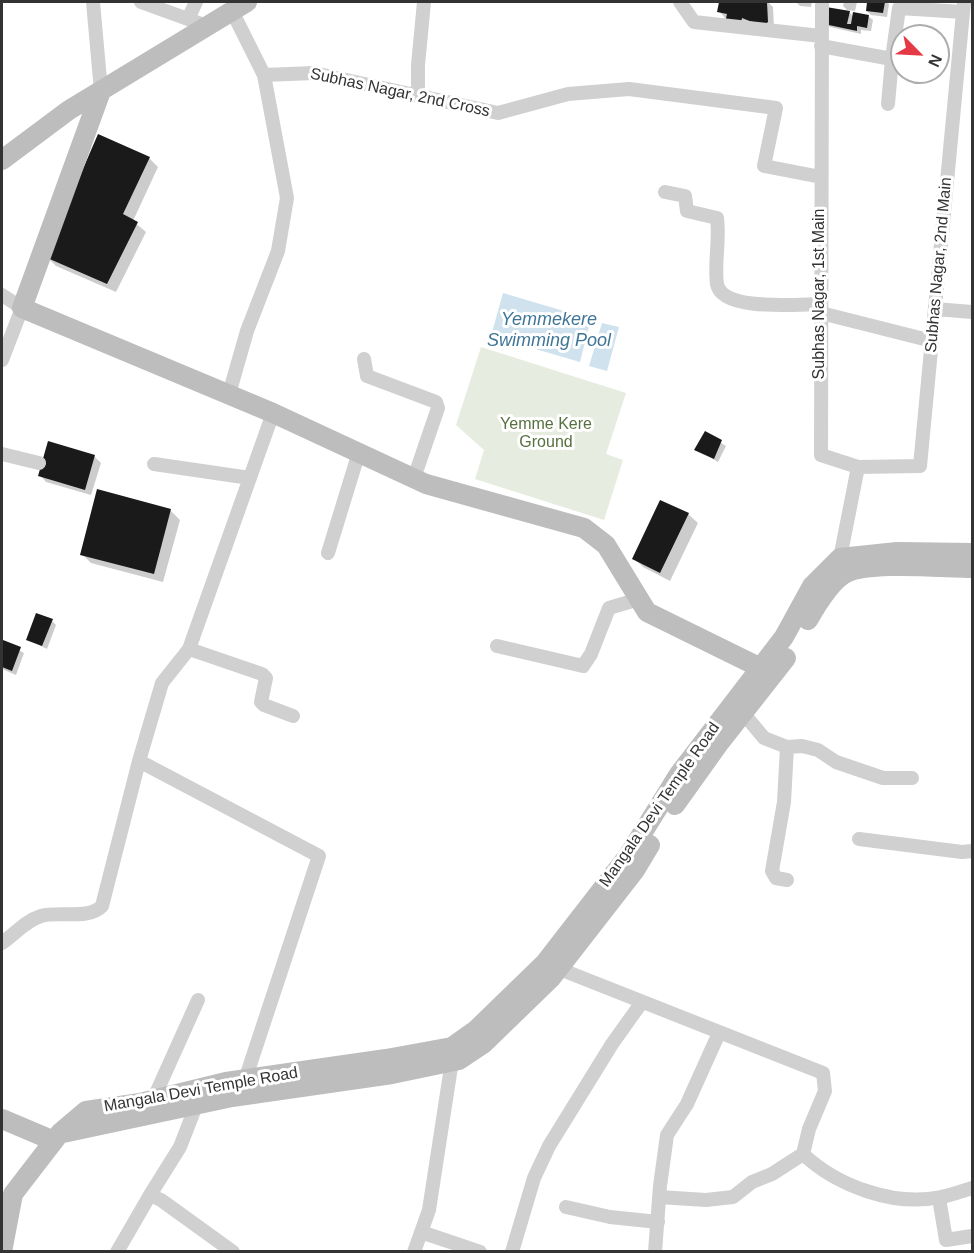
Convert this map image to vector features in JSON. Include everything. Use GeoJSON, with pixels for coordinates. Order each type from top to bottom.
{"type":"FeatureCollection","features":[{"type":"Feature","properties":{"kind":"main road"},"geometry":{"type":"LineString","coordinates":[[2,160],[69,110],[240,6]]}},
{"type":"Feature","properties":{"kind":"main road"},"geometry":{"type":"LineString","coordinates":[[100,91],[22,308],[273,413],[414,478],[584,528],[606,545],[647,612],[768,672]]}},
{"type":"Feature","properties":{"kind":"main road"},"geometry":{"type":"LineString","coordinates":[[843,566],[897,552],[972,553]]}},
{"type":"Feature","properties":{"kind":"main road"},"geometry":{"type":"LineString","coordinates":[[843,566],[972,568]]}},
{"type":"Feature","properties":{"kind":"main road","name":"Mangala Devi Temple Road"},"geometry":{"type":"LineString","coordinates":[[2,1251],[13,1194],[57,1137],[86,1110],[153,1100],[232,1097],[392,1074],[453,1054],[476,1030],[552,966],[634,870],[685,789],[744,714],[812,585],[843,566]]}},
{"type":"Feature","properties":{"kind":"main road","name":"Mangala Devi Temple Road"},"geometry":{"type":"LineString","coordinates":[[552,966],[628,856],[686,765],[768,672]]}},
{"type":"Feature","properties":{"kind":"main road","name":"Mangala Devi Temple Road"},"geometry":{"type":"LineString","coordinates":[[57,1137],[199,1097],[244,1080],[453,1054]]}},
{"type":"Feature","properties":{"kind":"main road"},"geometry":{"type":"LineString","coordinates":[[2,1119],[57,1137]]}},
{"type":"Feature","properties":{"kind":"street"},"geometry":{"type":"LineString","coordinates":[[93,2],[100,91]]}},
{"type":"Feature","properties":{"kind":"street"},"geometry":{"type":"LineString","coordinates":[[141,2],[207,26]]}},
{"type":"Feature","properties":{"kind":"street"},"geometry":{"type":"LineString","coordinates":[[188,19],[196,2]]}},
{"type":"Feature","properties":{"kind":"street"},"geometry":{"type":"LineString","coordinates":[[418,96],[418,65],[424,2]]}},
{"type":"Feature","properties":{"kind":"street"},"geometry":{"type":"LineString","coordinates":[[680,2],[694,22],[821,41],[890,58]]}},
{"type":"Feature","properties":{"kind":"street","name":"Subhas Nagar, 1st Main"},"geometry":{"type":"LineString","coordinates":[[822,2],[821,454],[858,467]]}},
{"type":"Feature","properties":{"kind":"street"},"geometry":{"type":"LineString","coordinates":[[897,24],[899,5],[964,7]]}},
{"type":"Feature","properties":{"kind":"street"},"geometry":{"type":"LineString","coordinates":[[229,394],[247,331],[278,251],[287,198],[264,75],[240,6]]}},
{"type":"Feature","properties":{"kind":"street","name":"Subhas Nagar, 2nd Main"},"geometry":{"type":"LineString","coordinates":[[858,467],[921,466],[964,7]]}},
{"type":"Feature","properties":{"kind":"street","name":"Subhas Nagar, 2nd Cross"},"geometry":{"type":"LineString","coordinates":[[264,75],[314,73],[498,113],[568,94],[629,89],[776,108],[764,166],[821,177]]}},
{"type":"Feature","properties":{"kind":"street"},"geometry":{"type":"LineString","coordinates":[[888,104],[890,82]]}},
{"type":"Feature","properties":{"kind":"street"},"geometry":{"type":"LineString","coordinates":[[665,192],[685,196],[687,210],[717,218],[717,284],[726,297],[741,303],[821,308],[932,340]]}},
{"type":"Feature","properties":{"kind":"street"},"geometry":{"type":"LineString","coordinates":[[2,295],[22,308],[2,360]]}},
{"type":"Feature","properties":{"kind":"street"},"geometry":{"type":"LineString","coordinates":[[935,309],[972,312]]}},
{"type":"Feature","properties":{"kind":"street"},"geometry":{"type":"LineString","coordinates":[[364,359],[368,376],[436,402],[438,408],[414,478]]}},
{"type":"Feature","properties":{"kind":"street"},"geometry":{"type":"LineString","coordinates":[[2,943],[25,924],[41,916],[81,913],[98,910],[102,906],[139,761],[162,683],[189,649],[273,413]]}},
{"type":"Feature","properties":{"kind":"street"},"geometry":{"type":"LineString","coordinates":[[328,553],[359,452]]}},
{"type":"Feature","properties":{"kind":"street"},"geometry":{"type":"LineString","coordinates":[[2,454],[39,463]]}},
{"type":"Feature","properties":{"kind":"street"},"geometry":{"type":"LineString","coordinates":[[153,464],[250,478]]}},
{"type":"Feature","properties":{"kind":"street"},"geometry":{"type":"LineString","coordinates":[[843,566],[858,467]]}},
{"type":"Feature","properties":{"kind":"street"},"geometry":{"type":"LineString","coordinates":[[497,646],[582,666],[591,654],[603,618],[609,608],[639,599]]}},
{"type":"Feature","properties":{"kind":"street"},"geometry":{"type":"LineString","coordinates":[[189,649],[262,674],[266,678],[261,702],[293,716]]}},
{"type":"Feature","properties":{"kind":"street"},"geometry":{"type":"LineString","coordinates":[[744,714],[764,738],[787,747],[802,746],[818,750],[836,762],[883,778],[912,778]]}},
{"type":"Feature","properties":{"kind":"street"},"geometry":{"type":"LineString","coordinates":[[787,747],[784,802],[772,876],[787,880]]}},
{"type":"Feature","properties":{"kind":"street"},"geometry":{"type":"LineString","coordinates":[[139,761],[319,856],[244,1080]]}},
{"type":"Feature","properties":{"kind":"street"},"geometry":{"type":"LineString","coordinates":[[859,839],[962,852],[972,851]]}},
{"type":"Feature","properties":{"kind":"street"},"geometry":{"type":"LineString","coordinates":[[552,966],[823,1073],[825,1091],[809,1129],[803,1154],[772,1174],[752,1182],[733,1197],[706,1200],[659,1197]]}},
{"type":"Feature","properties":{"kind":"street"},"geometry":{"type":"LineString","coordinates":[[153,1100],[198,1000]]}},
{"type":"Feature","properties":{"kind":"street"},"geometry":{"type":"LineString","coordinates":[[512,1251],[534,1178],[549,1146],[612,1044],[642,1002]]}},
{"type":"Feature","properties":{"kind":"street"},"geometry":{"type":"LineString","coordinates":[[655,1251],[667,1135],[687,1104],[719,1033]]}},
{"type":"Feature","properties":{"kind":"street"},"geometry":{"type":"LineString","coordinates":[[414,1251],[429,1210],[453,1054]]}},
{"type":"Feature","properties":{"kind":"street"},"geometry":{"type":"LineString","coordinates":[[117,1251],[180,1147],[199,1097]]}},
{"type":"Feature","properties":{"kind":"street"},"geometry":{"type":"LineString","coordinates":[[803,1154],[820,1170],[858,1188],[899,1198],[939,1198],[972,1188]]}},
{"type":"Feature","properties":{"kind":"street"},"geometry":{"type":"LineString","coordinates":[[150,1195],[161,1200],[228,1250]]}},
{"type":"Feature","properties":{"kind":"street"},"geometry":{"type":"LineString","coordinates":[[939,1198],[946,1240],[972,1236]]}},
{"type":"Feature","properties":{"kind":"street"},"geometry":{"type":"LineString","coordinates":[[566,1207],[658,1222]]}},
{"type":"Feature","properties":{"kind":"street"},"geometry":{"type":"LineString","coordinates":[[421,1232],[480,1251]]}},
{"type":"Feature","properties":{"kind":"green space","name":"Yemme Kere Ground"},"geometry":{"type":"Polygon","coordinates":[[[481,347],[626,393],[606,454],[623,460],[604,520],[475,479],[484,450],[456,425],[481,347]]]}},
{"type":"Feature","properties":{"kind":"water","name":"Yemmekere Swimming Pool"},"geometry":{"type":"Polygon","coordinates":[[[503,293],[591,319],[580,362],[491,336],[503,293]]]}},
{"type":"Feature","properties":{"kind":"water","name":"Yemmekere Swimming Pool"},"geometry":{"type":"Polygon","coordinates":[[[602,323],[619,327],[607,371],[589,366],[602,323]]]}},
{"type":"Feature","properties":{"kind":"building"},"geometry":{"type":"Polygon","coordinates":[[[719,2],[767,2],[768,22],[762,26],[742,18],[741,23],[725,23],[727,14],[717,12],[719,2]]]}},
{"type":"Feature","properties":{"kind":"building"},"geometry":{"type":"Polygon","coordinates":[[[867,2],[885,2],[883,13],[866,11],[867,2]]]}},
{"type":"Feature","properties":{"kind":"building"},"geometry":{"type":"Polygon","coordinates":[[[826,7],[850,11],[847,24],[851,24],[853,12],[869,15],[867,28],[857,26],[857,31],[824,24],[826,7]]]}},
{"type":"Feature","properties":{"kind":"building"},"geometry":{"type":"Polygon","coordinates":[[[98,134],[150,157],[123,214],[138,222],[107,284],[45,257],[98,134]]]}},
{"type":"Feature","properties":{"kind":"building"},"geometry":{"type":"Polygon","coordinates":[[[705,431],[722,440],[714,459],[694,450],[705,431]]]}},
{"type":"Feature","properties":{"kind":"building"},"geometry":{"type":"Polygon","coordinates":[[[48,441],[95,455],[85,490],[38,476],[48,441]]]}},
{"type":"Feature","properties":{"kind":"building"},"geometry":{"type":"Polygon","coordinates":[[[97,489],[171,509],[154,574],[80,555],[97,489]]]}},
{"type":"Feature","properties":{"kind":"building"},"geometry":{"type":"Polygon","coordinates":[[[660,500],[689,513],[660,573],[632,559],[660,500]]]}},
{"type":"Feature","properties":{"kind":"building"},"geometry":{"type":"Polygon","coordinates":[[[36,613],[53,619],[42,646],[26,640],[36,613]]]}},
{"type":"Feature","properties":{"kind":"building"},"geometry":{"type":"Polygon","coordinates":[[[3,640],[21,647],[12,671],[2,667],[3,640]]]}}]}
